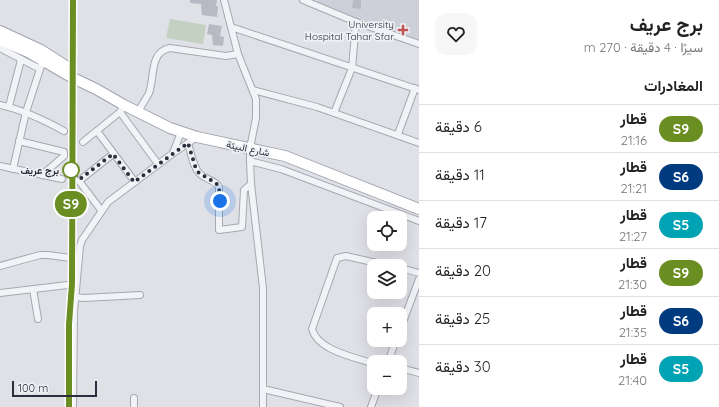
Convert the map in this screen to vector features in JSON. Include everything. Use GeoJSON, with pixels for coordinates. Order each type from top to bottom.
{"type":"FeatureCollection","features":[{"type":"Feature","properties":{"kind":"main road","name":"شارع البيئة"},"geometry":{"type":"LineString","coordinates":[[0,31],[41,50],[73,70],[122,109],[138,112],[181,132],[197,137],[285,156],[419,209]]}},
{"type":"Feature","properties":{"kind":"main road","name":"شارع البيئة"},"geometry":{"type":"LineString","coordinates":[[0,40],[41,65],[96,89]]}},
{"type":"Feature","properties":{"kind":"main road","name":"شارع البيئة"},"geometry":{"type":"LineString","coordinates":[[402,202],[419,205]]}},
{"type":"Feature","properties":{"kind":"street"},"geometry":{"type":"LineString","coordinates":[[224,0],[238,54],[256,99],[256,112],[250,148],[250,161],[251,184],[263,288],[263,407]]}},
{"type":"Feature","properties":{"kind":"street"},"geometry":{"type":"LineString","coordinates":[[303,0],[356,22],[419,44]]}},
{"type":"Feature","properties":{"kind":"street"},"geometry":{"type":"LineString","coordinates":[[334,113],[352,68],[356,22]]}},
{"type":"Feature","properties":{"kind":"street"},"geometry":{"type":"LineString","coordinates":[[231,28],[417,89],[398,134]]}},
{"type":"Feature","properties":{"kind":"street"},"geometry":{"type":"LineString","coordinates":[[0,48],[21,60],[41,65],[26,112],[13,169]]}},
{"type":"Feature","properties":{"kind":"street"},"geometry":{"type":"LineString","coordinates":[[138,112],[148,93],[156,60],[159,53],[164,49],[170,48],[226,56],[238,54]]}},
{"type":"Feature","properties":{"kind":"street"},"geometry":{"type":"LineString","coordinates":[[9,106],[21,60]]}},
{"type":"Feature","properties":{"kind":"street"},"geometry":{"type":"LineString","coordinates":[[253,90],[334,113],[398,134],[419,143]]}},
{"type":"Feature","properties":{"kind":"street"},"geometry":{"type":"LineString","coordinates":[[0,107],[9,106],[26,112],[64,131]]}},
{"type":"Feature","properties":{"kind":"street"},"geometry":{"type":"LineString","coordinates":[[83,142],[122,109],[158,164]]}},
{"type":"Feature","properties":{"kind":"street"},"geometry":{"type":"LineString","coordinates":[[97,131],[134,182]]}},
{"type":"Feature","properties":{"kind":"street"},"geometry":{"type":"LineString","coordinates":[[172,154],[181,132]]}},
{"type":"Feature","properties":{"kind":"street"},"geometry":{"type":"LineString","coordinates":[[73,407],[75,297],[78,259],[82,240],[101,210],[108,202],[197,137]]}},
{"type":"Feature","properties":{"kind":"street"},"geometry":{"type":"LineString","coordinates":[[20,141],[64,152],[64,156],[42,175]]}},
{"type":"Feature","properties":{"kind":"street"},"geometry":{"type":"LineString","coordinates":[[188,143],[196,169],[199,173],[216,183],[219,187],[219,230],[242,227],[244,190],[251,184]]}},
{"type":"Feature","properties":{"kind":"street"},"geometry":{"type":"LineString","coordinates":[[101,210],[79,181],[113,154]]}},
{"type":"Feature","properties":{"kind":"street"},"geometry":{"type":"LineString","coordinates":[[250,161],[281,169],[419,221]]}},
{"type":"Feature","properties":{"kind":"street"},"geometry":{"type":"LineString","coordinates":[[0,166],[62,179]]}},
{"type":"Feature","properties":{"kind":"street"},"geometry":{"type":"LineString","coordinates":[[0,266],[40,255],[78,259]]}},
{"type":"Feature","properties":{"kind":"street"},"geometry":{"type":"LineString","coordinates":[[367,261],[346,256],[337,258],[312,329],[316,339],[324,346],[367,361]]}},
{"type":"Feature","properties":{"kind":"street"},"geometry":{"type":"LineString","coordinates":[[407,269],[419,272]]}},
{"type":"Feature","properties":{"kind":"street"},"geometry":{"type":"LineString","coordinates":[[407,311],[419,279]]}},
{"type":"Feature","properties":{"kind":"street"},"geometry":{"type":"LineString","coordinates":[[0,293],[76,284]]}},
{"type":"Feature","properties":{"kind":"street"},"geometry":{"type":"LineString","coordinates":[[33,289],[38,319]]}},
{"type":"Feature","properties":{"kind":"street"},"geometry":{"type":"LineString","coordinates":[[75,297],[84,298],[140,295]]}},
{"type":"Feature","properties":{"kind":"street"},"geometry":{"type":"LineString","coordinates":[[407,369],[419,372]]}},
{"type":"Feature","properties":{"kind":"street"},"geometry":{"type":"LineString","coordinates":[[264,389],[340,407]]}},
{"type":"Feature","properties":{"kind":"street"},"geometry":{"type":"LineString","coordinates":[[371,407],[375,395]]}},
{"type":"Feature","properties":{"kind":"street"},"geometry":{"type":"LineString","coordinates":[[134,398],[134,407]]}},
{"type":"Feature","properties":{"kind":"shaded area","name":"University Hospital Tahar Sfar"},"geometry":{"type":"Polygon","coordinates":[[[317,0],[419,0],[419,40],[357,19],[317,2],[317,0]]]}},
{"type":"Feature","properties":{"kind":"green space"},"geometry":{"type":"Polygon","coordinates":[[[170,19],[206,25],[203,44],[166,38],[170,19]]]}},
{"type":"Feature","properties":{"kind":"building"},"geometry":{"type":"Polygon","coordinates":[[[190,0],[217,0],[217,17],[202,15],[201,4],[190,3],[190,0]]]}},
{"type":"Feature","properties":{"kind":"building"},"geometry":{"type":"Polygon","coordinates":[[[353,0],[361,0],[361,9],[352,8],[353,0]]]}},
{"type":"Feature","properties":{"kind":"building"},"geometry":{"type":"Polygon","coordinates":[[[209,24],[222,26],[220,36],[224,37],[223,46],[213,45],[212,35],[207,34],[209,24]]]}},
{"type":"Feature","properties":{"kind":"railway"},"geometry":{"type":"LineString","coordinates":[[69,407],[69,324],[72,284],[73,0]]}},
{"type":"Feature","properties":{"kind":"train","name":"S9"},"geometry":{"type":"LineString","coordinates":[[69,407],[69,324],[72,284],[73,0]]}},
{"type":"Feature","properties":{"kind":"place","name":"University Hospital Tahar Sfar"},"geometry":{"type":"Point","coordinates":[403,30]}},
{"type":"Feature","properties":{"kind":"place","name":"برج عريف"},"geometry":{"type":"Point","coordinates":[71,170]}},
{"type":"Feature","properties":{"kind":"route"},"geometry":{"type":"LineString","coordinates":[[71,170],[80,179],[113,154],[134,182],[188,143],[196,169],[203,176],[216,183],[219,187],[220,201]]}}]}
